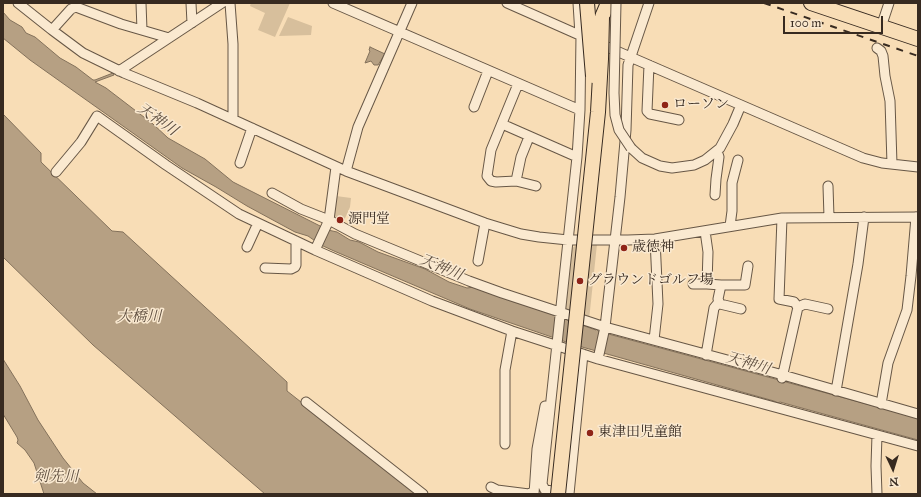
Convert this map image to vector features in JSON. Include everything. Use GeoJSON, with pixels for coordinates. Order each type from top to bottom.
{"type":"FeatureCollection","features":[{"type":"Feature","properties":{"kind":"highway"},"geometry":{"type":"LineString","coordinates":[[587,3],[593,82],[593,165]]}},
{"type":"Feature","properties":{"kind":"highway"},"geometry":{"type":"LineString","coordinates":[[565,494],[601,59],[601,10],[608,3]]}},
{"type":"Feature","properties":{"kind":"highway"},"geometry":{"type":"LineString","coordinates":[[811,3],[918,39]]}},
{"type":"Feature","properties":{"kind":"street"},"geometry":{"type":"LineString","coordinates":[[18,3],[82,53],[119,71],[233,119],[346,172],[485,223],[521,234],[568,240],[615,241],[655,239],[782,218],[917,217],[907,310],[888,363],[881,404]]}},
{"type":"Feature","properties":{"kind":"street"},"geometry":{"type":"LineString","coordinates":[[141,3],[142,30]]}},
{"type":"Feature","properties":{"kind":"street"},"geometry":{"type":"LineString","coordinates":[[192,3],[192,23]]}},
{"type":"Feature","properties":{"kind":"street"},"geometry":{"type":"LineString","coordinates":[[119,71],[222,3]]}},
{"type":"Feature","properties":{"kind":"street"},"geometry":{"type":"LineString","coordinates":[[230,3],[233,44],[233,119]]}},
{"type":"Feature","properties":{"kind":"street"},"geometry":{"type":"LineString","coordinates":[[333,3],[580,110]]}},
{"type":"Feature","properties":{"kind":"street"},"geometry":{"type":"LineString","coordinates":[[346,172],[358,127],[412,3]]}},
{"type":"Feature","properties":{"kind":"street"},"geometry":{"type":"LineString","coordinates":[[507,3],[863,158],[876,162],[918,167]]}},
{"type":"Feature","properties":{"kind":"street"},"geometry":{"type":"LineString","coordinates":[[529,12],[532,3]]}},
{"type":"Feature","properties":{"kind":"street"},"geometry":{"type":"LineString","coordinates":[[536,493],[542,482],[577,157],[580,110],[581,35],[578,3]]}},
{"type":"Feature","properties":{"kind":"street"},"geometry":{"type":"LineString","coordinates":[[616,3],[615,115],[619,130],[631,148],[642,158],[660,166],[672,168],[694,165],[705,160],[717,151],[726,137],[741,105]]}},
{"type":"Feature","properties":{"kind":"street"},"geometry":{"type":"LineString","coordinates":[[599,357],[615,241],[625,137],[628,64],[649,3]]}},
{"type":"Feature","properties":{"kind":"street"},"geometry":{"type":"LineString","coordinates":[[881,26],[889,3]]}},
{"type":"Feature","properties":{"kind":"street"},"geometry":{"type":"LineString","coordinates":[[52,30],[71,9],[76,7],[169,38]]}},
{"type":"Feature","properties":{"kind":"street"},"geometry":{"type":"LineString","coordinates":[[877,48],[883,56],[890,101],[892,164]]}},
{"type":"Feature","properties":{"kind":"street"},"geometry":{"type":"LineString","coordinates":[[649,65],[647,111],[650,114],[679,120]]}},
{"type":"Feature","properties":{"kind":"street"},"geometry":{"type":"LineString","coordinates":[[474,107],[488,71]]}},
{"type":"Feature","properties":{"kind":"street"},"geometry":{"type":"LineString","coordinates":[[518,84],[491,150],[487,176],[491,181],[516,181],[536,186]]}},
{"type":"Feature","properties":{"kind":"street"},"geometry":{"type":"LineString","coordinates":[[56,172],[81,142],[97,116],[239,214],[432,301],[512,331],[584,354],[918,446]]}},
{"type":"Feature","properties":{"kind":"street"},"geometry":{"type":"LineString","coordinates":[[502,124],[577,157]]}},
{"type":"Feature","properties":{"kind":"street"},"geometry":{"type":"LineString","coordinates":[[240,163],[252,128]]}},
{"type":"Feature","properties":{"kind":"street"},"geometry":{"type":"LineString","coordinates":[[516,181],[521,157],[530,137]]}},
{"type":"Feature","properties":{"kind":"street"},"geometry":{"type":"LineString","coordinates":[[715,195],[719,157],[717,151]]}},
{"type":"Feature","properties":{"kind":"street"},"geometry":{"type":"LineString","coordinates":[[730,226],[732,211],[732,183],[738,160]]}},
{"type":"Feature","properties":{"kind":"street"},"geometry":{"type":"LineString","coordinates":[[315,249],[329,221],[336,167]]}},
{"type":"Feature","properties":{"kind":"street"},"geometry":{"type":"LineString","coordinates":[[828,186],[829,217]]}},
{"type":"Feature","properties":{"kind":"street"},"geometry":{"type":"LineString","coordinates":[[272,193],[301,209],[355,234],[468,281],[560,314],[604,328],[654,340],[918,414]]}},
{"type":"Feature","properties":{"kind":"street"},"geometry":{"type":"LineString","coordinates":[[836,391],[858,264],[864,217]]}},
{"type":"Feature","properties":{"kind":"street"},"geometry":{"type":"LineString","coordinates":[[782,218],[779,299],[794,302],[798,307]]}},
{"type":"Feature","properties":{"kind":"street"},"geometry":{"type":"LineString","coordinates":[[247,247],[258,223]]}},
{"type":"Feature","properties":{"kind":"street"},"geometry":{"type":"LineString","coordinates":[[478,261],[485,223]]}},
{"type":"Feature","properties":{"kind":"street"},"geometry":{"type":"LineString","coordinates":[[705,231],[708,252],[707,284]]}},
{"type":"Feature","properties":{"kind":"street"},"geometry":{"type":"LineString","coordinates":[[654,340],[658,296],[655,239]]}},
{"type":"Feature","properties":{"kind":"street"},"geometry":{"type":"LineString","coordinates":[[265,268],[291,269],[294,267],[296,265],[296,241]]}},
{"type":"Feature","properties":{"kind":"street"},"geometry":{"type":"LineString","coordinates":[[693,284],[743,286],[745,285],[748,266]]}},
{"type":"Feature","properties":{"kind":"street"},"geometry":{"type":"LineString","coordinates":[[706,355],[714,308],[719,302],[721,285]]}},
{"type":"Feature","properties":{"kind":"street"},"geometry":{"type":"LineString","coordinates":[[719,302],[722,305],[741,309]]}},
{"type":"Feature","properties":{"kind":"street"},"geometry":{"type":"LineString","coordinates":[[798,307],[805,304],[828,309]]}},
{"type":"Feature","properties":{"kind":"street"},"geometry":{"type":"LineString","coordinates":[[783,377],[798,307]]}},
{"type":"Feature","properties":{"kind":"street"},"geometry":{"type":"LineString","coordinates":[[505,444],[505,370],[512,331]]}},
{"type":"Feature","properties":{"kind":"street"},"geometry":{"type":"LineString","coordinates":[[542,482],[545,490],[565,494],[584,354]]}},
{"type":"Feature","properties":{"kind":"street"},"geometry":{"type":"LineString","coordinates":[[536,493],[537,449],[547,392],[552,390]]}},
{"type":"Feature","properties":{"kind":"street"},"geometry":{"type":"LineString","coordinates":[[306,402],[423,494]]}},
{"type":"Feature","properties":{"kind":"street"},"geometry":{"type":"LineString","coordinates":[[877,435],[877,494]]}},
{"type":"Feature","properties":{"kind":"street"},"geometry":{"type":"LineString","coordinates":[[491,487],[498,490],[529,494],[536,493]]}},
{"type":"Feature","properties":{"kind":"shaded area"},"geometry":{"type":"Polygon","coordinates":[[[251,3],[290,3],[275,37],[258,30],[265,13],[250,6],[251,3]]]}},
{"type":"Feature","properties":{"kind":"shaded area"},"geometry":{"type":"Polygon","coordinates":[[[288,17],[312,26],[311,35],[279,36],[288,17]]]}},
{"type":"Feature","properties":{"kind":"shaded area"},"geometry":{"type":"Polygon","coordinates":[[[336,196],[351,198],[350,207],[342,225],[333,219],[336,196]]]}},
{"type":"Feature","properties":{"kind":"shaded area","name":"グラウンドゴルフ場"},"geometry":{"type":"Polygon","coordinates":[[[597,244],[589,320],[565,312],[571,249],[575,246],[597,244]]]}},
{"type":"Feature","properties":{"kind":"water","name":"天神川"},"geometry":{"type":"Polygon","coordinates":[[[3,12],[10,20],[22,27],[26,33],[35,37],[60,58],[76,67],[93,80],[113,73],[114,75],[95,82],[106,88],[153,124],[168,138],[205,159],[233,182],[328,230],[337,232],[350,240],[359,242],[378,252],[425,269],[449,282],[467,288],[474,287],[596,330],[597,328],[598,331],[601,332],[779,380],[784,379],[786,382],[918,418],[918,440],[780,402],[778,403],[575,345],[470,309],[321,245],[308,236],[295,232],[247,206],[182,168],[30,60],[3,38],[3,12]]]}},
{"type":"Feature","properties":{"kind":"water"},"geometry":{"type":"Polygon","coordinates":[[[370,47],[385,54],[378,65],[374,65],[371,61],[365,63],[370,47]]]}},
{"type":"Feature","properties":{"kind":"water","name":"大橋川"},"geometry":{"type":"Polygon","coordinates":[[[3,114],[41,153],[41,162],[112,231],[123,232],[287,382],[287,391],[418,494],[265,494],[93,345],[3,257],[3,114]]]}},
{"type":"Feature","properties":{"kind":"water","name":"剣先川"},"geometry":{"type":"Polygon","coordinates":[[[3,359],[20,386],[38,420],[63,458],[83,483],[97,494],[44,494],[34,463],[25,450],[17,443],[17,437],[3,414],[3,359]]]}},
{"type":"Feature","properties":{"kind":"railway"},"geometry":{"type":"LineString","coordinates":[[764,3],[918,56]]}},
{"type":"Feature","properties":{"kind":"place","name":"ローソン"},"geometry":{"type":"Point","coordinates":[665,105]}},
{"type":"Feature","properties":{"kind":"place","name":"源門堂"},"geometry":{"type":"Point","coordinates":[340,220]}},
{"type":"Feature","properties":{"kind":"place","name":"歳徳神"},"geometry":{"type":"Point","coordinates":[624,248]}},
{"type":"Feature","properties":{"kind":"place","name":"グラウンドゴルフ場"},"geometry":{"type":"Point","coordinates":[580,281]}},
{"type":"Feature","properties":{"kind":"place","name":"東津田児童館"},"geometry":{"type":"Point","coordinates":[590,433]}}]}
